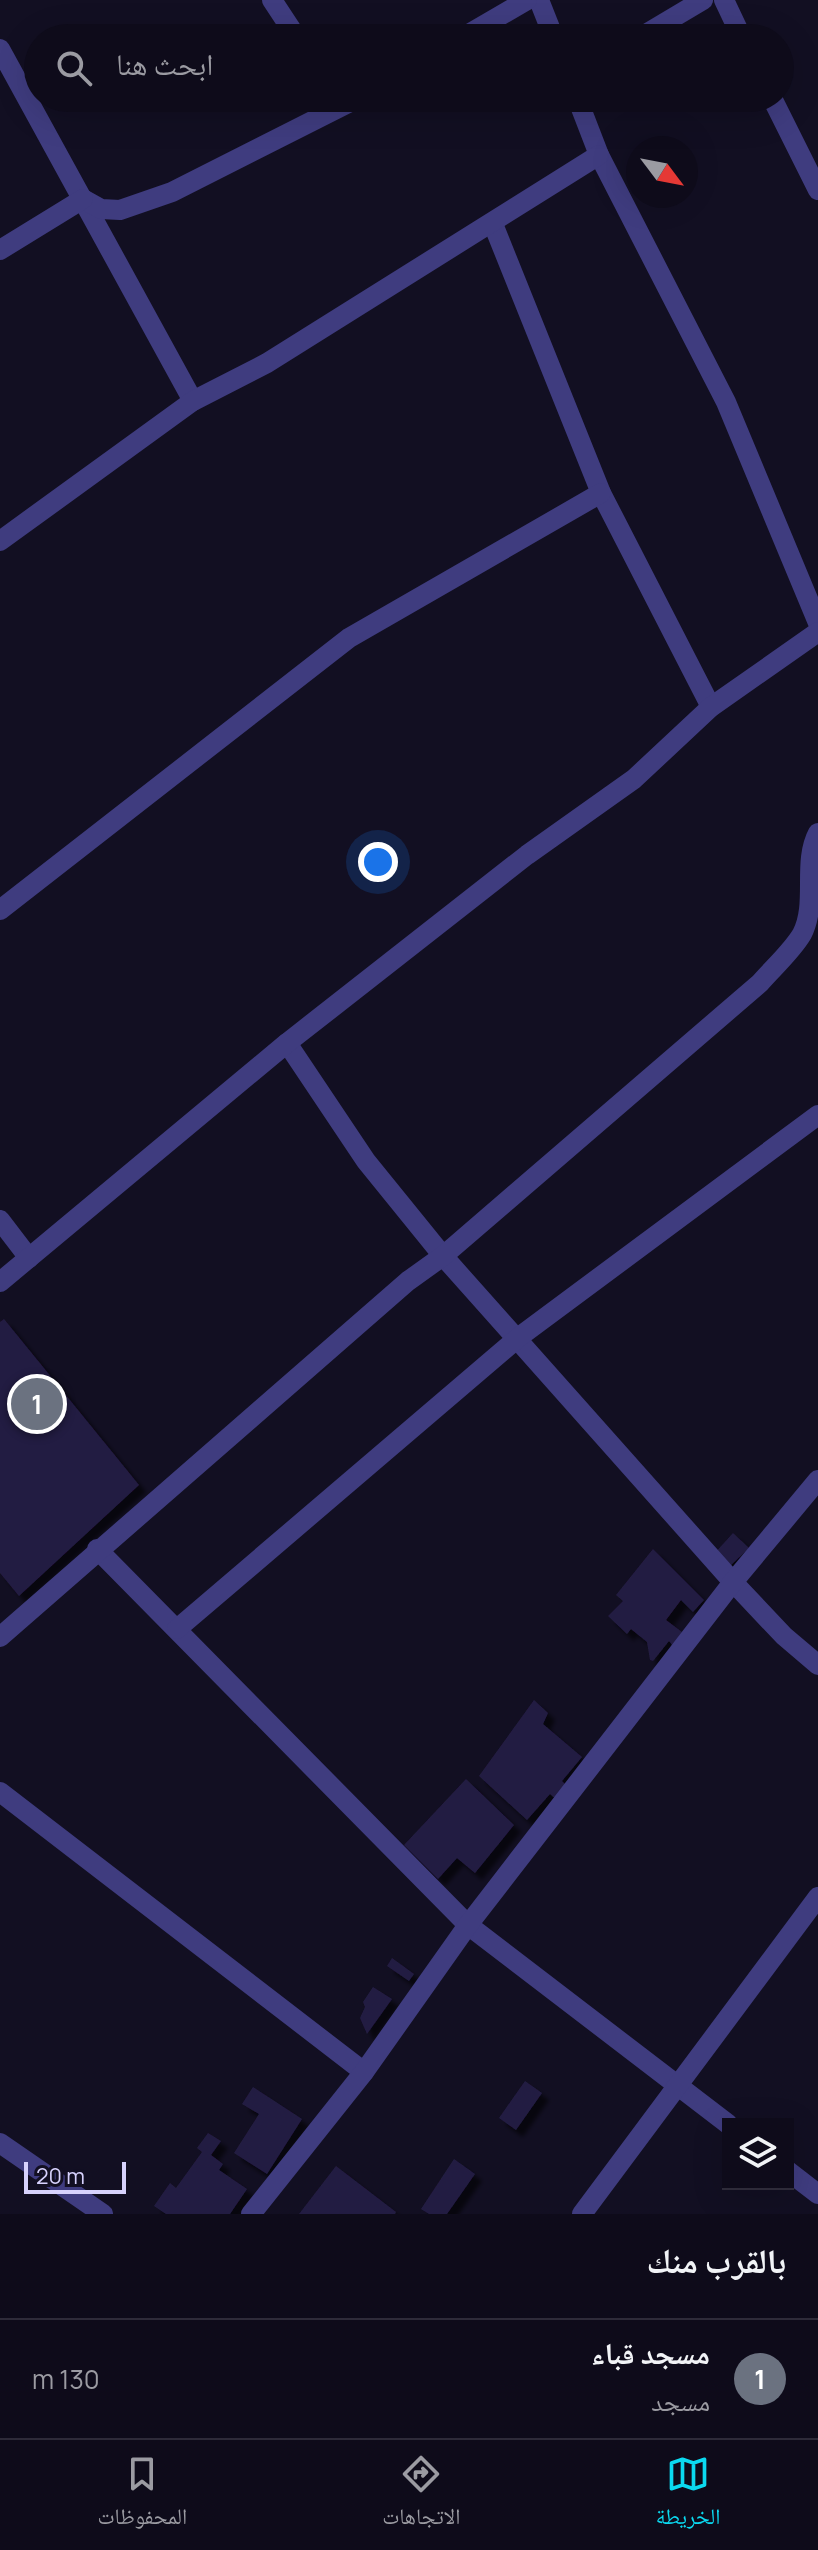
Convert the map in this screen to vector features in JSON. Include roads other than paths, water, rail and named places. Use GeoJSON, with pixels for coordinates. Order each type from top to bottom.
{"type":"FeatureCollection","features":[{"type":"Feature","properties":{"kind":"street"},"geometry":{"type":"LineString","coordinates":[[272,0],[288,24]]}},
{"type":"Feature","properties":{"kind":"street"},"geometry":{"type":"LineString","coordinates":[[486,24],[527,0]]}},
{"type":"Feature","properties":{"kind":"street"},"geometry":{"type":"LineString","coordinates":[[539,0],[548,24]]}},
{"type":"Feature","properties":{"kind":"street"},"geometry":{"type":"LineString","coordinates":[[663,24],[703,0]]}},
{"type":"Feature","properties":{"kind":"street"},"geometry":{"type":"LineString","coordinates":[[724,0],[735,24]]}},
{"type":"Feature","properties":{"kind":"street"},"geometry":{"type":"LineString","coordinates":[[0,49],[24,92]]}},
{"type":"Feature","properties":{"kind":"street"},"geometry":{"type":"LineString","coordinates":[[35,112],[193,401]]}},
{"type":"Feature","properties":{"kind":"street"},"geometry":{"type":"LineString","coordinates":[[83,199],[101,209],[120,210],[172,192],[324,112]]}},
{"type":"Feature","properties":{"kind":"street"},"geometry":{"type":"LineString","coordinates":[[582,112],[599,155],[726,402],[818,623]]}},
{"type":"Feature","properties":{"kind":"street"},"geometry":{"type":"LineString","coordinates":[[779,112],[818,190]]}},
{"type":"Feature","properties":{"kind":"street"},"geometry":{"type":"LineString","coordinates":[[0,541],[193,401],[267,363],[599,155]]}},
{"type":"Feature","properties":{"kind":"street"},"geometry":{"type":"LineString","coordinates":[[0,250],[83,199]]}},
{"type":"Feature","properties":{"kind":"street"},"geometry":{"type":"LineString","coordinates":[[493,224],[601,493],[711,707]]}},
{"type":"Feature","properties":{"kind":"street"},"geometry":{"type":"LineString","coordinates":[[0,910],[349,638],[601,493]]}},
{"type":"Feature","properties":{"kind":"street"},"geometry":{"type":"LineString","coordinates":[[0,1282],[287,1043],[527,855],[634,779],[711,707],[818,632]]}},
{"type":"Feature","properties":{"kind":"street"},"geometry":{"type":"LineString","coordinates":[[3,1629],[760,983],[802,933],[808,908],[812,844],[818,833]]}},
{"type":"Feature","properties":{"kind":"street"},"geometry":{"type":"LineString","coordinates":[[287,1043],[366,1161],[443,1256],[519,1337],[733,1582],[784,1636],[818,1665]]}},
{"type":"Feature","properties":{"kind":"street"},"geometry":{"type":"LineString","coordinates":[[177,1629],[519,1337],[818,1115]]}},
{"type":"Feature","properties":{"kind":"street"},"geometry":{"type":"LineString","coordinates":[[0,1220],[29,1258]]}},
{"type":"Feature","properties":{"kind":"street"},"geometry":{"type":"LineString","coordinates":[[251,2214],[364,2072],[468,1925],[733,1582],[818,1480]]}},
{"type":"Feature","properties":{"kind":"street"},"geometry":{"type":"LineString","coordinates":[[97,1549],[468,1925],[722,2119]]}},
{"type":"Feature","properties":{"kind":"street"},"geometry":{"type":"LineString","coordinates":[[0,1792],[364,2072]]}},
{"type":"Feature","properties":{"kind":"street"},"geometry":{"type":"LineString","coordinates":[[582,2214],[818,1897]]}},
{"type":"Feature","properties":{"kind":"street"},"geometry":{"type":"LineString","coordinates":[[4,2154],[103,2214]]}},
{"type":"Feature","properties":{"kind":"street"},"geometry":{"type":"LineString","coordinates":[[794,2176],[818,2194]]}},
{"type":"Feature","properties":{"kind":"place","name":"مسجد قباء"},"geometry":{"type":"Point","coordinates":[37,1404]}}]}
